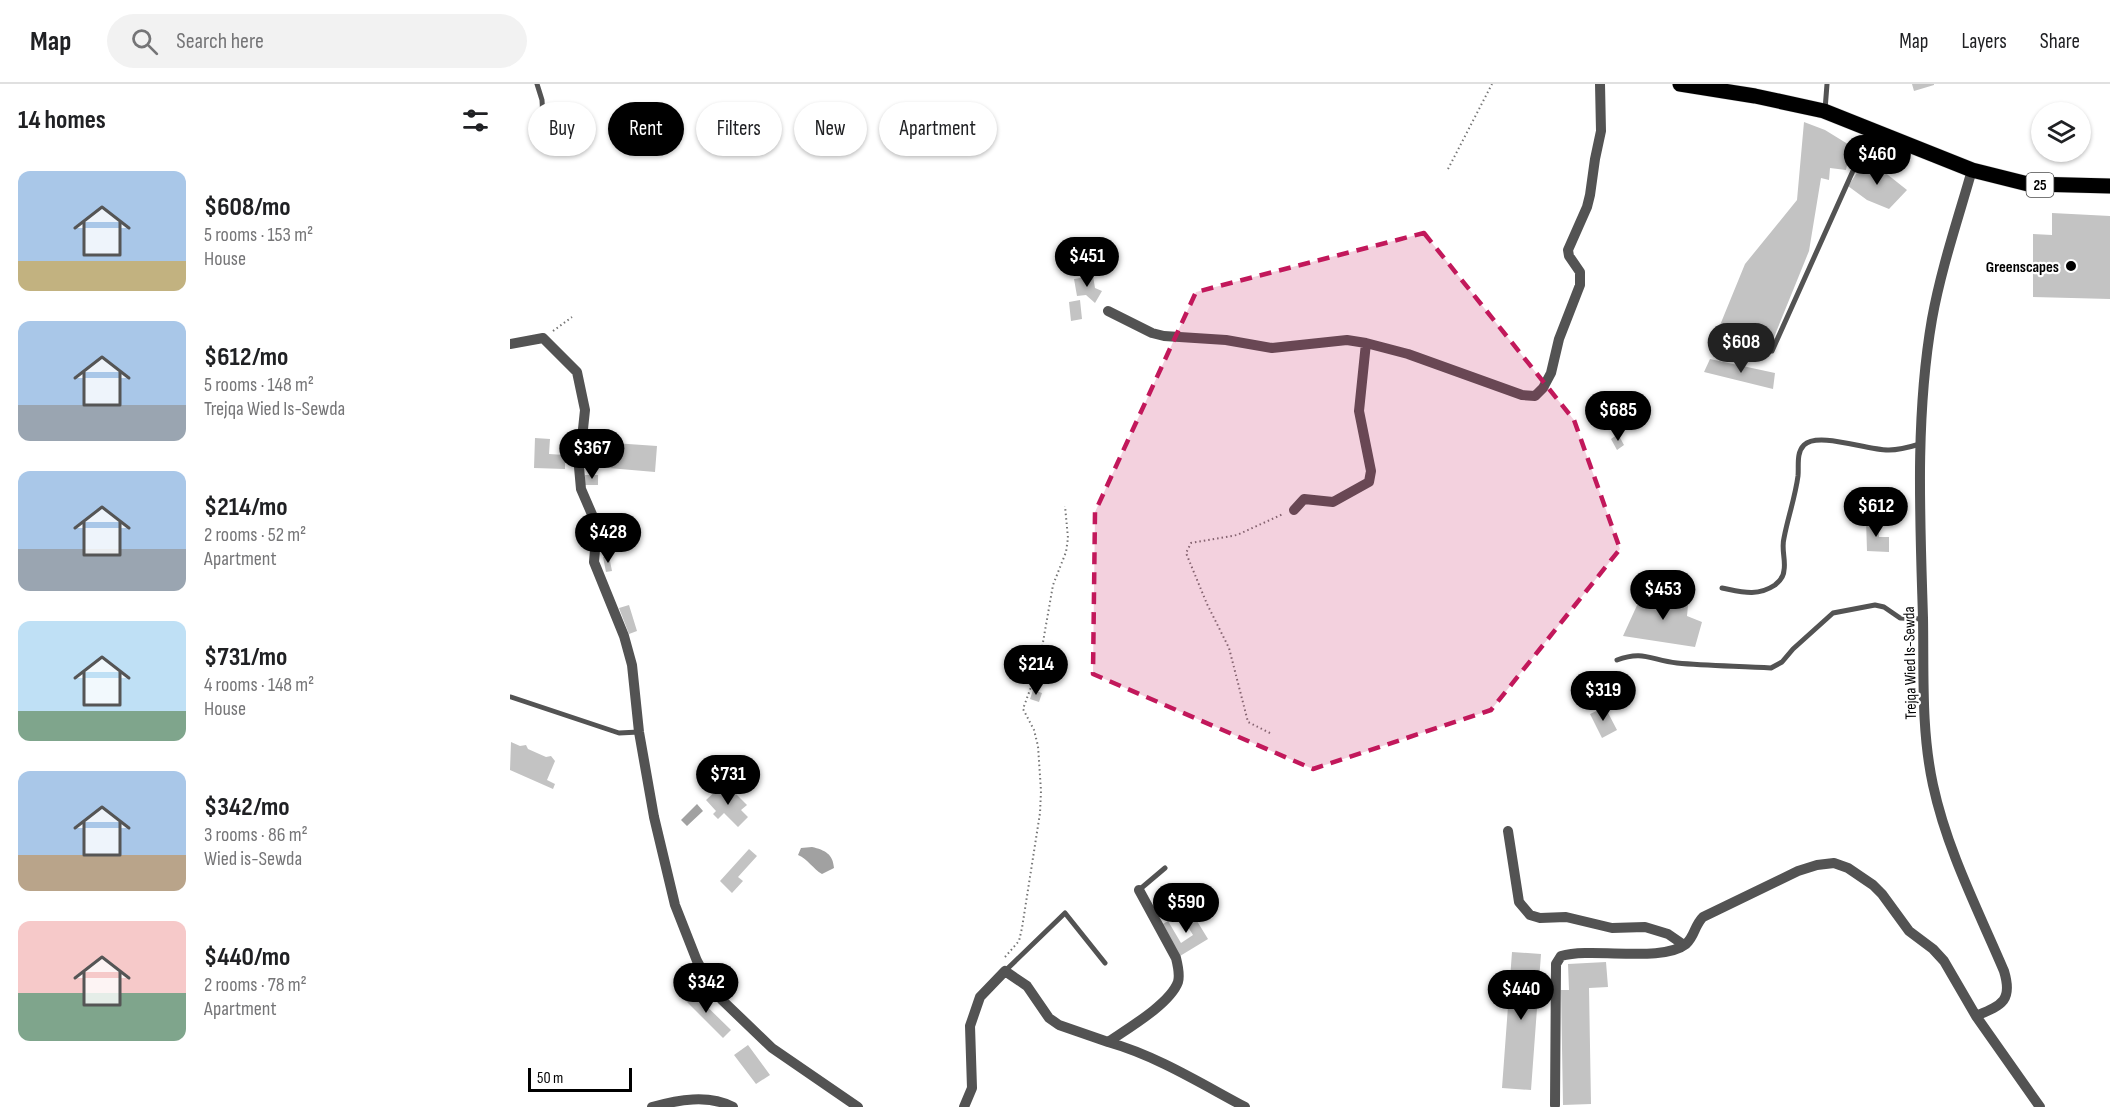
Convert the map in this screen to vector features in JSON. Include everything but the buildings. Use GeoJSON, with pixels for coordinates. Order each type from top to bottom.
{"type":"FeatureCollection","features":[{"type":"Feature","properties":{"kind":"main road","name":"25"},"geometry":{"type":"LineString","coordinates":[[1680,84],[1755,96],[1824,111],[1972,170],[2028,184],[2110,186]]}},
{"type":"Feature","properties":{"kind":"street"},"geometry":{"type":"LineString","coordinates":[[1108,311],[1152,333],[1164,336],[1236,341],[1272,348],[1347,340],[1366,343],[1408,354],[1522,395],[1535,396],[1540,393],[1551,373],[1559,339],[1580,285],[1580,272],[1569,256],[1568,250],[1590,195],[1601,131],[1600,84]]}},
{"type":"Feature","properties":{"kind":"street","name":"Trejqa Wied Is-Sewda"},"geometry":{"type":"LineString","coordinates":[[1972,170],[1933,317],[1920,444],[1925,735],[1932,784],[1958,865],[2008,983],[2007,997],[2000,1006],[1976,1016]]}},
{"type":"Feature","properties":{"kind":"street"},"geometry":{"type":"LineString","coordinates":[[510,344],[543,338],[577,372],[585,410],[579,466],[581,489],[597,526],[594,562],[624,636],[632,665],[639,732],[654,817],[675,906],[698,961],[708,981],[722,1000],[772,1048],[858,1107]]}},
{"type":"Feature","properties":{"kind":"street"},"geometry":{"type":"LineString","coordinates":[[1294,510],[1304,499],[1333,502],[1369,482],[1371,471],[1359,411],[1366,343]]}},
{"type":"Feature","properties":{"kind":"street"},"geometry":{"type":"LineString","coordinates":[[1508,831],[1519,902],[1530,915],[1540,918],[1566,917],[1612,928],[1645,927],[1668,934],[1684,945]]}},
{"type":"Feature","properties":{"kind":"street"},"geometry":{"type":"LineString","coordinates":[[1555,1105],[1558,959],[1566,954],[1659,952],[1676,949],[1684,945],[1693,934],[1696,924],[1703,917],[1798,871],[1816,865],[1834,863],[1848,868],[1873,885],[1910,931],[1944,961],[1976,1016],[2040,1107]]}},
{"type":"Feature","properties":{"kind":"street"},"geometry":{"type":"LineString","coordinates":[[1108,1042],[1149,1014],[1178,982],[1179,970],[1176,958],[1139,890]]}},
{"type":"Feature","properties":{"kind":"street"},"geometry":{"type":"LineString","coordinates":[[964,1107],[972,1088],[970,1026],[980,996],[1005,971],[1027,986],[1049,1018],[1059,1025],[1156,1059],[1245,1107]]}},
{"type":"Feature","properties":{"kind":"street"},"geometry":{"type":"LineString","coordinates":[[652,1107],[670,1102],[711,1099],[733,1107]]}},
{"type":"Feature","properties":{"kind":"lane"},"geometry":{"type":"LineString","coordinates":[[537,84],[542,102]]}},
{"type":"Feature","properties":{"kind":"lane"},"geometry":{"type":"LineString","coordinates":[[1824,111],[1827,84]]}},
{"type":"Feature","properties":{"kind":"lane"},"geometry":{"type":"LineString","coordinates":[[1772,351],[1871,131]]}},
{"type":"Feature","properties":{"kind":"lane"},"geometry":{"type":"LineString","coordinates":[[1722,588],[1750,594],[1762,592],[1781,580],[1784,570],[1782,550],[1784,538],[1794,501],[1799,455],[1804,445],[1813,441],[1825,440],[1871,450],[1890,450],[1920,444]]}},
{"type":"Feature","properties":{"kind":"lane"},"geometry":{"type":"LineString","coordinates":[[1617,660],[1641,654],[1676,663],[1771,668],[1782,662],[1833,613],[1875,605],[1884,607],[1900,618],[1923,619]]}},
{"type":"Feature","properties":{"kind":"lane"},"geometry":{"type":"LineString","coordinates":[[511,698],[619,733],[639,732]]}},
{"type":"Feature","properties":{"kind":"lane"},"geometry":{"type":"LineString","coordinates":[[1139,890],[1165,868]]}},
{"type":"Feature","properties":{"kind":"lane"},"geometry":{"type":"LineString","coordinates":[[1005,971],[1065,913],[1105,963]]}},
{"type":"Feature","properties":{"kind":"path"},"geometry":{"type":"LineString","coordinates":[[1448,169],[1492,84]]}},
{"type":"Feature","properties":{"kind":"path"},"geometry":{"type":"LineString","coordinates":[[543,338],[572,317]]}},
{"type":"Feature","properties":{"kind":"path"},"geometry":{"type":"LineString","coordinates":[[1005,971],[1005,956],[1019,941],[1022,928],[1040,813],[1038,746],[1034,730],[1023,709],[1039,666],[1053,585],[1066,552],[1068,538],[1065,506]]}},
{"type":"Feature","properties":{"kind":"path"},"geometry":{"type":"LineString","coordinates":[[1270,733],[1248,722],[1230,648],[1207,604],[1186,553],[1191,543],[1237,535],[1294,510]]}},
{"type":"Feature","properties":{"kind":"highlighted area"},"geometry":{"type":"Polygon","coordinates":[[[1424,233],[1574,420],[1620,549],[1491,710],[1313,769],[1093,674],[1095,512],[1196,292],[1424,233]]]}},
{"type":"Feature","properties":{"kind":"shaded area"},"geometry":{"type":"Polygon","coordinates":[[[697,804],[703,811],[687,826],[681,820],[697,804]]]}},
{"type":"Feature","properties":{"kind":"shaded area"},"geometry":{"type":"Polygon","coordinates":[[[812,847],[828,853],[834,868],[822,874],[798,855],[801,848],[812,847]]]}},
{"type":"Feature","properties":{"kind":"place","name":"Greenscapes"},"geometry":{"type":"Point","coordinates":[2071,266]}}]}
